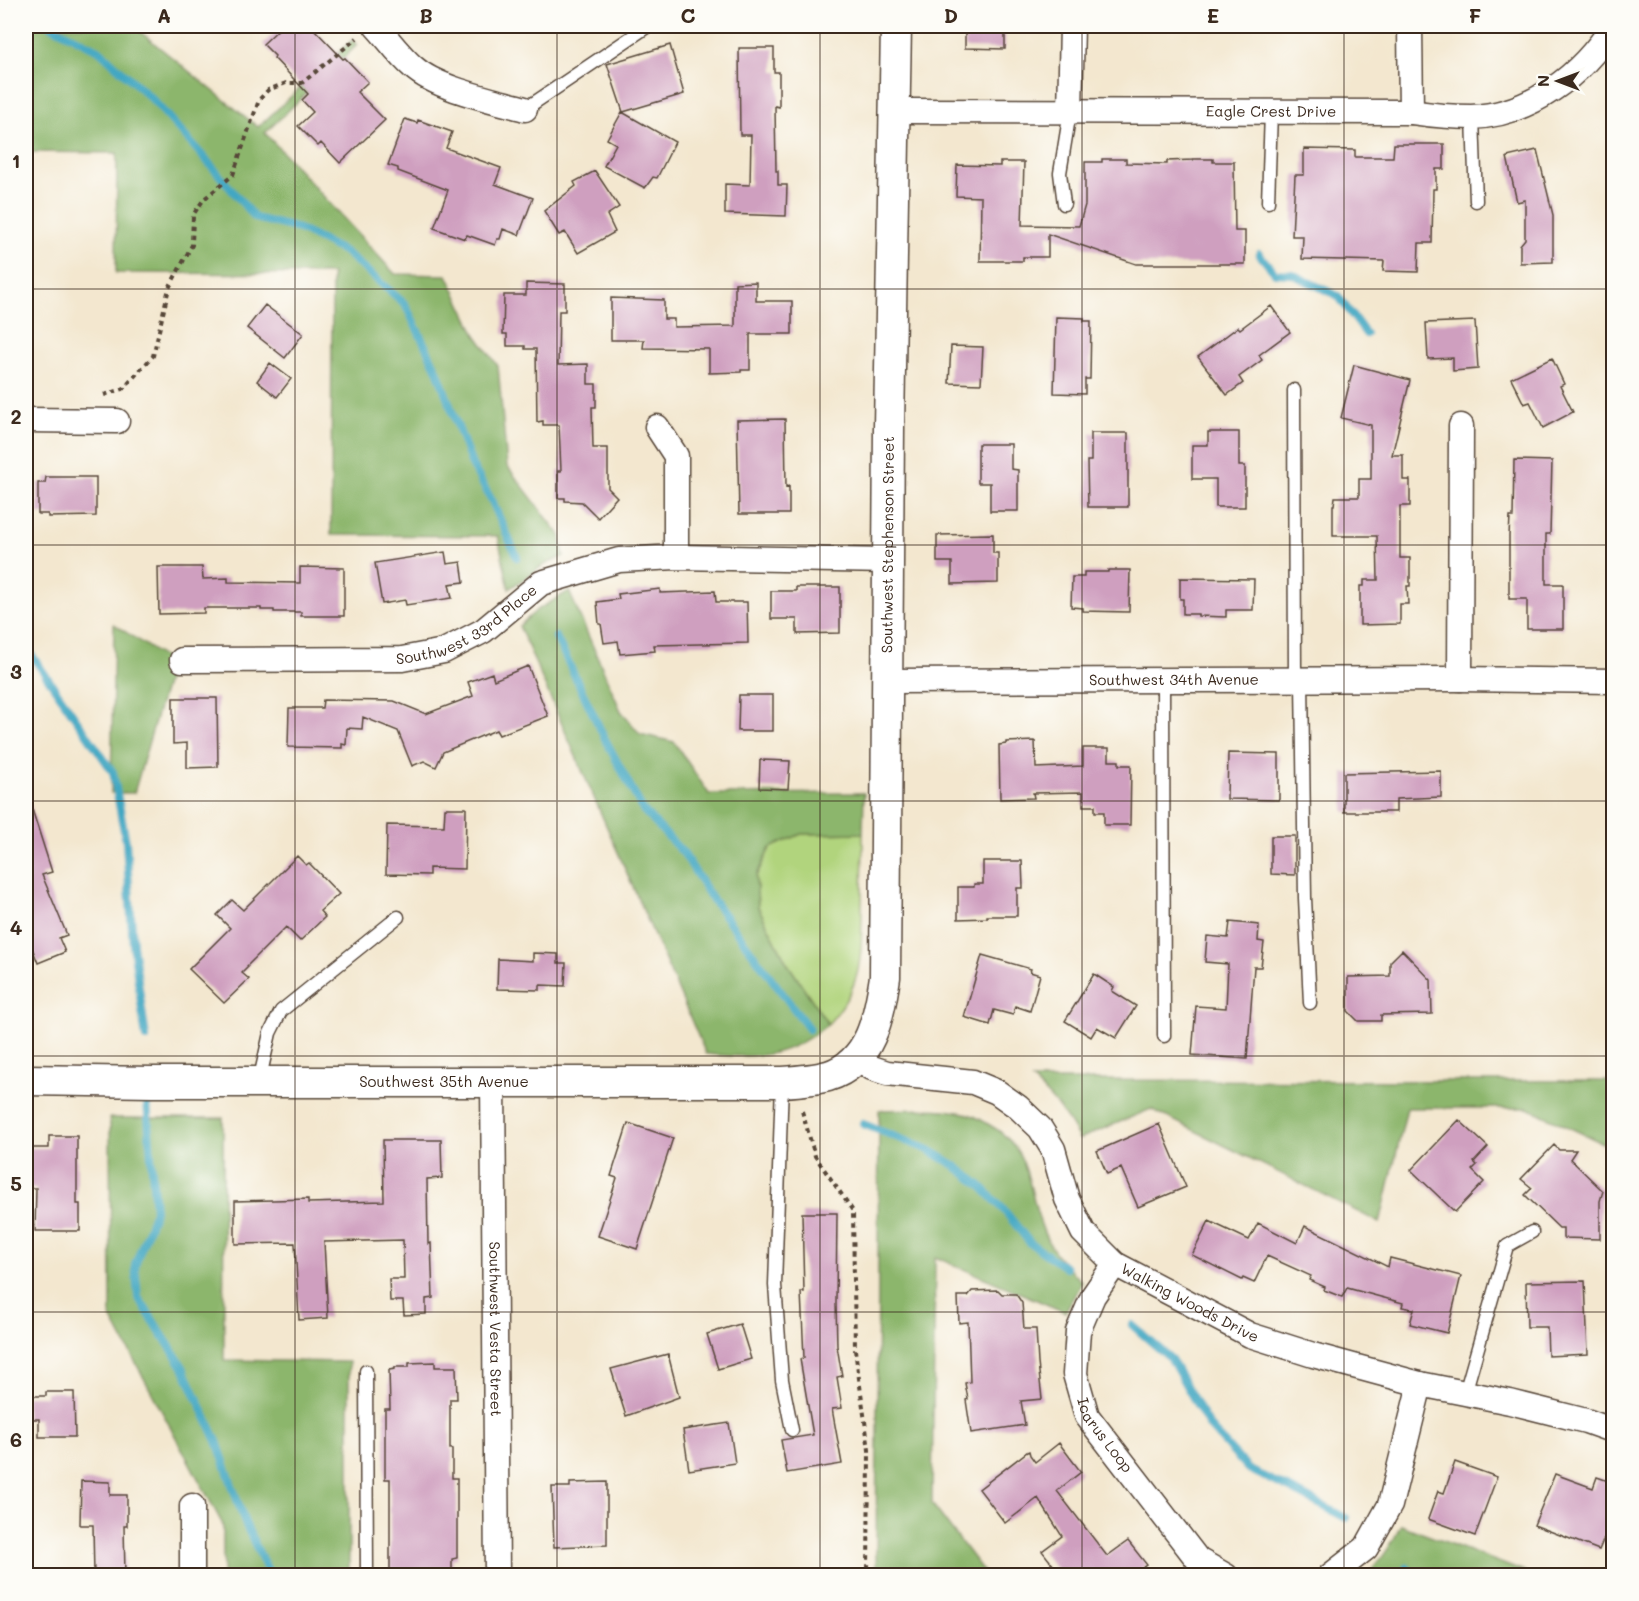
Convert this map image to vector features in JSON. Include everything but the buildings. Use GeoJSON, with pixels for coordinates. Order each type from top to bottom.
{"type":"FeatureCollection","features":[{"type":"Feature","properties":{"kind":"street","name":"Southwest Stephenson Street"},"geometry":{"type":"LineString","coordinates":[[857,1057],[875,1028],[885,978],[886,681],[896,26]]}},
{"type":"Feature","properties":{"kind":"street"},"geometry":{"type":"LineString","coordinates":[[1070,112],[1072,26]]}},
{"type":"Feature","properties":{"kind":"street"},"geometry":{"type":"LineString","coordinates":[[1410,26],[1411,112]]}},
{"type":"Feature","properties":{"kind":"street","name":"Eagle Crest Drive"},"geometry":{"type":"LineString","coordinates":[[895,111],[1411,112],[1473,117],[1507,111],[1559,86],[1581,67],[1613,26]]}},
{"type":"Feature","properties":{"kind":"street"},"geometry":{"type":"LineString","coordinates":[[370,29],[414,68],[440,84],[525,109]]}},
{"type":"Feature","properties":{"kind":"street"},"geometry":{"type":"LineString","coordinates":[[26,420],[117,421]]}},
{"type":"Feature","properties":{"kind":"street"},"geometry":{"type":"LineString","coordinates":[[1460,680],[1461,426]]}},
{"type":"Feature","properties":{"kind":"street"},"geometry":{"type":"LineString","coordinates":[[657,427],[676,456],[676,557]]}},
{"type":"Feature","properties":{"kind":"street","name":"Southwest 33rd Place"},"geometry":{"type":"LineString","coordinates":[[182,660],[402,659],[444,651],[483,631],[541,583],[619,560],[676,557],[888,561]]}},
{"type":"Feature","properties":{"kind":"street","name":"Southwest 34th Avenue"},"geometry":{"type":"LineString","coordinates":[[886,681],[1614,681]]}},
{"type":"Feature","properties":{"kind":"street","name":"Southwest 35th Avenue"},"geometry":{"type":"LineString","coordinates":[[26,1080],[788,1081],[813,1080],[830,1075],[848,1066],[857,1057]]}},
{"type":"Feature","properties":{"kind":"street","name":"Walking Woods Drive"},"geometry":{"type":"LineString","coordinates":[[857,1057],[872,1068],[887,1073],[951,1078],[973,1082],[997,1092],[1018,1107],[1040,1128],[1053,1149],[1067,1198],[1083,1232],[1115,1264],[1250,1335],[1420,1384],[1586,1420],[1614,1431]]}},
{"type":"Feature","properties":{"kind":"street","name":"Southwest Vesta Street"},"geometry":{"type":"LineString","coordinates":[[493,1081],[497,1575]]}},
{"type":"Feature","properties":{"kind":"street","name":"Icarus Loop"},"geometry":{"type":"LineString","coordinates":[[1115,1264],[1093,1296],[1078,1331],[1075,1374],[1087,1416],[1198,1560],[1226,1575]]}},
{"type":"Feature","properties":{"kind":"street"},"geometry":{"type":"LineString","coordinates":[[1330,1575],[1366,1548],[1390,1505],[1420,1384]]}},
{"type":"Feature","properties":{"kind":"street"},"geometry":{"type":"LineString","coordinates":[[192,1506],[192,1575]]}},
{"type":"Feature","properties":{"kind":"lane"},"geometry":{"type":"LineString","coordinates":[[525,109],[648,26]]}},
{"type":"Feature","properties":{"kind":"lane"},"geometry":{"type":"LineString","coordinates":[[1064,204],[1060,173],[1070,112]]}},
{"type":"Feature","properties":{"kind":"lane"},"geometry":{"type":"LineString","coordinates":[[1268,202],[1271,112]]}},
{"type":"Feature","properties":{"kind":"lane"},"geometry":{"type":"LineString","coordinates":[[1473,117],[1476,201]]}},
{"type":"Feature","properties":{"kind":"lane"},"geometry":{"type":"LineString","coordinates":[[1294,390],[1299,680],[1310,1003]]}},
{"type":"Feature","properties":{"kind":"lane"},"geometry":{"type":"LineString","coordinates":[[1163,680],[1164,1036]]}},
{"type":"Feature","properties":{"kind":"lane"},"geometry":{"type":"LineString","coordinates":[[259,1082],[270,1033],[281,1011],[398,917]]}},
{"type":"Feature","properties":{"kind":"lane"},"geometry":{"type":"LineString","coordinates":[[788,1081],[775,1285],[781,1371],[792,1430]]}},
{"type":"Feature","properties":{"kind":"lane"},"geometry":{"type":"LineString","coordinates":[[1466,1393],[1507,1246],[1532,1232]]}},
{"type":"Feature","properties":{"kind":"lane"},"geometry":{"type":"LineString","coordinates":[[366,1371],[367,1575]]}},
{"type":"Feature","properties":{"kind":"path"},"geometry":{"type":"LineString","coordinates":[[81,420],[106,394],[123,389],[153,356],[169,288],[192,245],[193,215],[204,200],[233,175],[259,100],[268,90],[286,82],[302,82],[370,29]]}},
{"type":"Feature","properties":{"kind":"path"},"geometry":{"type":"LineString","coordinates":[[788,1081],[803,1115],[815,1156],[853,1211],[855,1350],[869,1450],[868,1575]]}},
{"type":"Feature","properties":{"kind":"green space"},"geometry":{"type":"Polygon","coordinates":[[[26,26],[133,26],[258,127],[352,40],[357,45],[265,133],[395,274],[447,275],[476,335],[498,366],[507,466],[560,535],[564,556],[544,565],[509,589],[498,536],[331,535],[332,274],[116,273],[117,153],[26,152],[26,26]]]}},
{"type":"Feature","properties":{"kind":"green space"},"geometry":{"type":"Polygon","coordinates":[[[569,591],[621,711],[640,734],[674,742],[709,794],[864,793],[863,833],[801,834],[770,848],[756,876],[758,907],[787,963],[828,1024],[799,1044],[771,1054],[756,1056],[706,1054],[519,626],[537,610],[569,591]]]}},
{"type":"Feature","properties":{"kind":"green space"},"geometry":{"type":"Polygon","coordinates":[[[114,624],[172,663],[134,793],[111,793],[114,624]]]}},
{"type":"Feature","properties":{"kind":"green space"},"geometry":{"type":"Polygon","coordinates":[[[863,833],[861,941],[858,969],[848,996],[828,1024],[787,963],[758,907],[756,876],[770,848],[801,834],[863,833]]]}},
{"type":"Feature","properties":{"kind":"green space"},"geometry":{"type":"Polygon","coordinates":[[[1032,1080],[1613,1081],[1613,1148],[1528,1108],[1407,1108],[1380,1223],[1151,1109],[1079,1139],[1058,1108],[1032,1080]]]}},
{"type":"Feature","properties":{"kind":"green space"},"geometry":{"type":"Polygon","coordinates":[[[926,1109],[961,1112],[978,1118],[1004,1135],[1015,1147],[1022,1160],[1040,1223],[1050,1245],[1082,1282],[1065,1312],[935,1257],[932,1504],[986,1575],[876,1575],[879,1110],[926,1109]]]}},
{"type":"Feature","properties":{"kind":"green space"},"geometry":{"type":"Polygon","coordinates":[[[110,1118],[223,1118],[224,1360],[349,1362],[349,1575],[223,1575],[223,1525],[111,1317],[110,1118]]]}},
{"type":"Feature","properties":{"kind":"green space"},"geometry":{"type":"Polygon","coordinates":[[[1401,1525],[1532,1575],[1366,1575],[1386,1552],[1401,1525]]]}},
{"type":"Feature","properties":{"kind":"waterway"},"geometry":{"type":"LineString","coordinates":[[51,26],[100,51],[152,99],[255,218],[299,229],[345,252],[405,304],[437,370],[472,465],[491,499],[517,557]]}},
{"type":"Feature","properties":{"kind":"waterway"},"geometry":{"type":"LineString","coordinates":[[1259,254],[1275,273],[1292,274],[1338,296],[1366,334]]}},
{"type":"Feature","properties":{"kind":"waterway"},"geometry":{"type":"LineString","coordinates":[[556,637],[606,741],[643,810],[684,854],[710,896],[809,1029]]}},
{"type":"Feature","properties":{"kind":"waterway"},"geometry":{"type":"LineString","coordinates":[[26,647],[113,772],[126,842],[133,945],[146,1038]]}},
{"type":"Feature","properties":{"kind":"waterway"},"geometry":{"type":"LineString","coordinates":[[147,1101],[155,1211],[135,1265],[138,1297],[183,1367],[217,1441],[245,1523],[270,1576]]}},
{"type":"Feature","properties":{"kind":"waterway"},"geometry":{"type":"LineString","coordinates":[[863,1124],[929,1150],[954,1165],[980,1185],[1004,1210],[1030,1243],[1066,1268]]}},
{"type":"Feature","properties":{"kind":"waterway"},"geometry":{"type":"LineString","coordinates":[[1132,1325],[1171,1359],[1209,1426],[1248,1469],[1346,1518]]}},
{"type":"Feature","properties":{"kind":"waterway"},"geometry":{"type":"LineString","coordinates":[[1407,1568],[1412,1576]]}}]}
